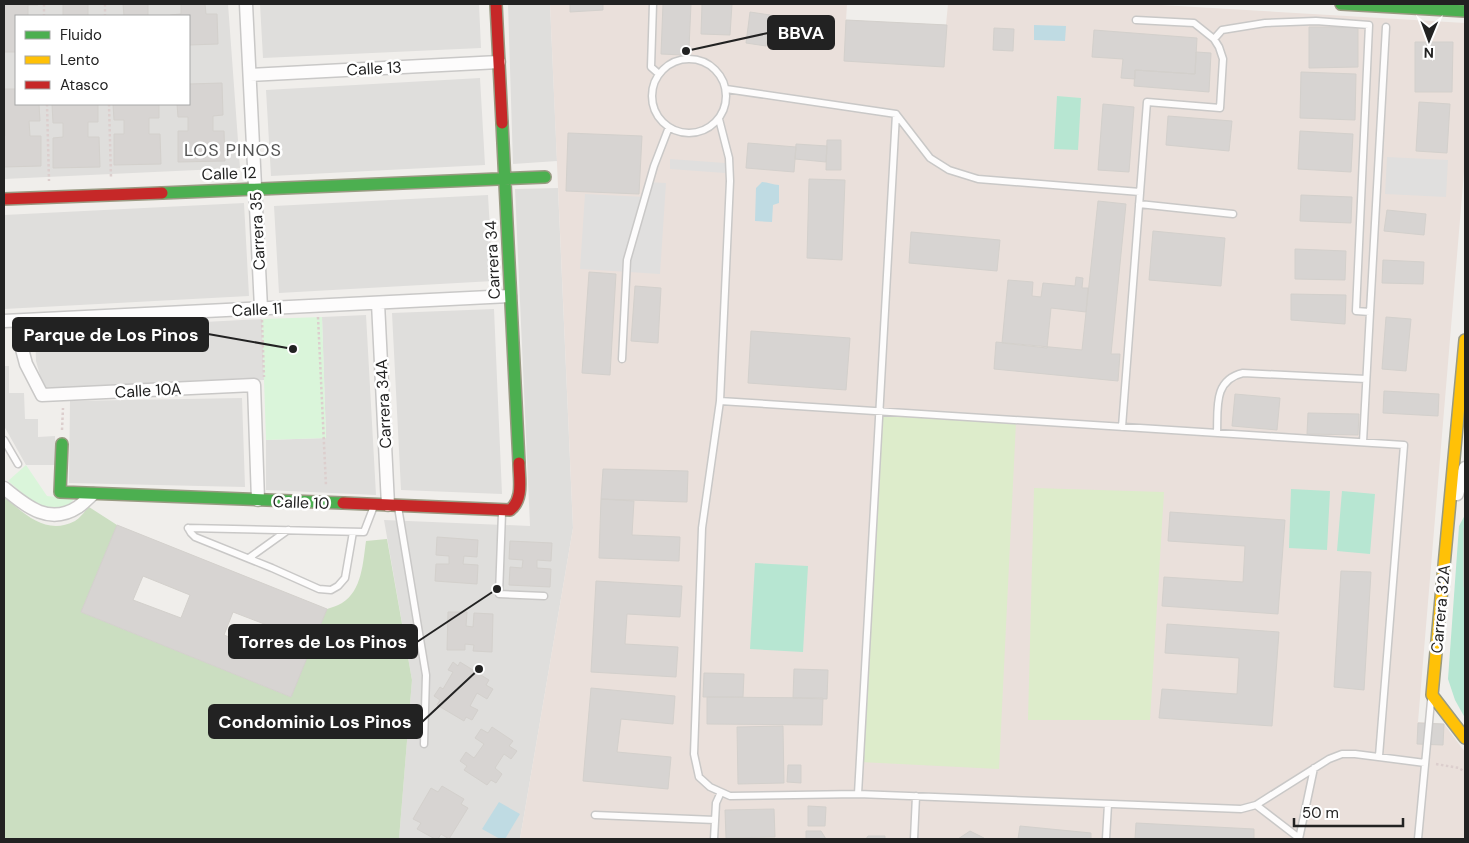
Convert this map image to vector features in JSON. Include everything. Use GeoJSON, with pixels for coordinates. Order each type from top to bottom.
{"type":"FeatureCollection","features":[{"type":"Feature","properties":{"kind":"street","name":"Carrera 35"},"geometry":{"type":"LineString","coordinates":[[246,4],[261,308]]}},
{"type":"Feature","properties":{"kind":"street","name":"Carrera 34"},"geometry":{"type":"LineString","coordinates":[[496,4],[520,490],[519,500],[515,507],[506,510]]}},
{"type":"Feature","properties":{"kind":"street"},"geometry":{"type":"LineString","coordinates":[[1341,4],[1465,11]]}},
{"type":"Feature","properties":{"kind":"street","name":"Calle 13"},"geometry":{"type":"LineString","coordinates":[[250,75],[499,62]]}},
{"type":"Feature","properties":{"kind":"street","name":"Calle 12"},"geometry":{"type":"LineString","coordinates":[[4,199],[546,177]]}},
{"type":"Feature","properties":{"kind":"street","name":"Calle 11"},"geometry":{"type":"LineString","coordinates":[[4,322],[510,296]]}},
{"type":"Feature","properties":{"kind":"street","name":"Carrera 34A"},"geometry":{"type":"LineString","coordinates":[[378,303],[393,506]]}},
{"type":"Feature","properties":{"kind":"street","name":"Calle 10A"},"geometry":{"type":"LineString","coordinates":[[21,321],[22,349],[26,364],[42,395],[254,385]]}},
{"type":"Feature","properties":{"kind":"street","name":"Carrera 32A"},"geometry":{"type":"LineString","coordinates":[[1432,695],[1465,340]]}},
{"type":"Feature","properties":{"kind":"street"},"geometry":{"type":"LineString","coordinates":[[254,385],[258,500]]}},
{"type":"Feature","properties":{"kind":"street","name":"Calle 10"},"geometry":{"type":"LineString","coordinates":[[62,444],[60,492],[506,510]]}},
{"type":"Feature","properties":{"kind":"street","name":"Carrera 32A"},"geometry":{"type":"LineString","coordinates":[[1448,523],[1465,468]]}},
{"type":"Feature","properties":{"kind":"street"},"geometry":{"type":"LineString","coordinates":[[4,488],[36,510],[44,514],[55,515],[67,513],[79,507],[93,494]]}},
{"type":"Feature","properties":{"kind":"street"},"geometry":{"type":"LineString","coordinates":[[1432,695],[1465,738]]}},
{"type":"Feature","properties":{"kind":"lane"},"geometry":{"type":"LineString","coordinates":[[653,4],[651,67],[659,74]]}},
{"type":"Feature","properties":{"kind":"lane"},"geometry":{"type":"LineString","coordinates":[[1122,427],[1147,102],[1220,108],[1223,59],[1220,47],[1214,38],[1194,23],[1136,20]]}},
{"type":"Feature","properties":{"kind":"lane"},"geometry":{"type":"LineString","coordinates":[[1214,38],[1222,30],[1266,23],[1316,21],[1370,25],[1356,311],[1370,312]]}},
{"type":"Feature","properties":{"kind":"lane"},"geometry":{"type":"LineString","coordinates":[[1363,442],[1386,27]]}},
{"type":"Feature","properties":{"kind":"lane"},"geometry":{"type":"LineString","coordinates":[[686,59],[697,60],[707,64],[716,70],[726,89],[726,105],[719,119],[711,127],[701,132],[679,132],[669,128],[660,120],[654,109],[652,97],[654,85],[659,74],[676,61],[686,59]]}},
{"type":"Feature","properties":{"kind":"lane"},"geometry":{"type":"LineString","coordinates":[[726,89],[896,114],[930,158],[949,170],[978,179],[1140,192]]}},
{"type":"Feature","properties":{"kind":"lane"},"geometry":{"type":"LineString","coordinates":[[858,794],[896,114]]}},
{"type":"Feature","properties":{"kind":"lane"},"geometry":{"type":"LineString","coordinates":[[719,119],[729,158],[730,181],[720,401],[702,528],[694,754],[699,778],[710,787],[730,796],[858,794],[1241,809],[1256,805],[1329,759],[1342,754],[1379,756],[1425,763]]}},
{"type":"Feature","properties":{"kind":"lane"},"geometry":{"type":"LineString","coordinates":[[622,359],[628,260],[654,166],[669,128]]}},
{"type":"Feature","properties":{"kind":"lane"},"geometry":{"type":"LineString","coordinates":[[1139,204],[1233,214]]}},
{"type":"Feature","properties":{"kind":"lane"},"geometry":{"type":"LineString","coordinates":[[1217,433],[1219,394],[1227,380],[1235,375],[1243,373],[1366,379]]}},
{"type":"Feature","properties":{"kind":"lane"},"geometry":{"type":"LineString","coordinates":[[720,401],[1404,445],[1379,756]]}},
{"type":"Feature","properties":{"kind":"lane"},"geometry":{"type":"LineString","coordinates":[[4,440],[18,464]]}},
{"type":"Feature","properties":{"kind":"lane"},"geometry":{"type":"LineString","coordinates":[[353,532],[344,578],[338,586],[331,590],[319,589],[193,535],[188,528],[364,532],[375,505]]}},
{"type":"Feature","properties":{"kind":"lane"},"geometry":{"type":"LineString","coordinates":[[393,506],[426,675],[424,744]]}},
{"type":"Feature","properties":{"kind":"lane"},"geometry":{"type":"LineString","coordinates":[[506,510],[499,594],[544,596]]}},
{"type":"Feature","properties":{"kind":"lane"},"geometry":{"type":"LineString","coordinates":[[249,558],[288,530]]}},
{"type":"Feature","properties":{"kind":"lane"},"geometry":{"type":"LineString","coordinates":[[1418,839],[1432,695]]}},
{"type":"Feature","properties":{"kind":"lane"},"geometry":{"type":"LineString","coordinates":[[1256,805],[1299,839],[1314,768]]}},
{"type":"Feature","properties":{"kind":"lane"},"geometry":{"type":"LineString","coordinates":[[714,839],[716,803],[721,792]]}},
{"type":"Feature","properties":{"kind":"lane"},"geometry":{"type":"LineString","coordinates":[[914,839],[916,796]]}},
{"type":"Feature","properties":{"kind":"lane"},"geometry":{"type":"LineString","coordinates":[[1106,839],[1108,804]]}},
{"type":"Feature","properties":{"kind":"lane"},"geometry":{"type":"LineString","coordinates":[[595,815],[714,820]]}},
{"type":"Feature","properties":{"kind":"path"},"geometry":{"type":"LineString","coordinates":[[47,105],[49,197]]}},
{"type":"Feature","properties":{"kind":"path"},"geometry":{"type":"LineString","coordinates":[[108,105],[112,194]]}},
{"type":"Feature","properties":{"kind":"path"},"geometry":{"type":"LineString","coordinates":[[318,306],[327,503]]}},
{"type":"Feature","properties":{"kind":"path"},"geometry":{"type":"LineString","coordinates":[[254,385],[264,380],[261,308]]}},
{"type":"Feature","properties":{"kind":"path"},"geometry":{"type":"LineString","coordinates":[[62,444],[64,394]]}},
{"type":"Feature","properties":{"kind":"path"},"geometry":{"type":"LineString","coordinates":[[1425,763],[1459,768],[1465,772]]}},
{"type":"Feature","properties":{"kind":"shaded area"},"geometry":{"type":"Polygon","coordinates":[[[4,4],[228,4],[240,168],[4,179],[4,4]]]}},
{"type":"Feature","properties":{"kind":"shaded area"},"geometry":{"type":"Polygon","coordinates":[[[260,4],[479,4],[481,48],[263,58],[260,4]]]}},
{"type":"Feature","properties":{"kind":"shaded area"},"geometry":{"type":"Polygon","coordinates":[[[508,4],[550,4],[557,161],[513,164],[508,4]]]}},
{"type":"Feature","properties":{"kind":"shaded area"},"geometry":{"type":"Polygon","coordinates":[[[550,4],[847,4],[846,20],[946,25],[948,4],[1144,4],[1465,23],[1465,160],[1418,722],[1444,724],[1465,752],[1465,839],[520,839],[573,528],[550,4]]]}},
{"type":"Feature","properties":{"kind":"shaded area"},"geometry":{"type":"Polygon","coordinates":[[[480,78],[485,165],[271,176],[266,90],[480,78]]]}},
{"type":"Feature","properties":{"kind":"shaded area"},"geometry":{"type":"Polygon","coordinates":[[[1387,157],[1448,160],[1446,197],[1385,194],[1387,157]]]}},
{"type":"Feature","properties":{"kind":"shaded area"},"geometry":{"type":"Polygon","coordinates":[[[670,159],[725,163],[725,173],[670,169],[670,159]]]}},
{"type":"Feature","properties":{"kind":"shaded area"},"geometry":{"type":"Polygon","coordinates":[[[647,182],[666,183],[660,274],[580,269],[585,194],[645,197],[647,182]]]}},
{"type":"Feature","properties":{"kind":"shaded area"},"geometry":{"type":"Polygon","coordinates":[[[558,188],[573,528],[520,839],[399,839],[412,680],[384,520],[530,526],[515,189],[558,188]]]}},
{"type":"Feature","properties":{"kind":"shaded area"},"geometry":{"type":"Polygon","coordinates":[[[488,195],[493,281],[279,293],[274,206],[488,195]]]}},
{"type":"Feature","properties":{"kind":"shaded area"},"geometry":{"type":"Polygon","coordinates":[[[244,203],[249,296],[4,309],[4,215],[244,203]]]}},
{"type":"Feature","properties":{"kind":"shaded area"},"geometry":{"type":"Polygon","coordinates":[[[494,309],[502,494],[401,490],[392,313],[494,309]]]}},
{"type":"Feature","properties":{"kind":"shaded area"},"geometry":{"type":"Polygon","coordinates":[[[366,315],[376,495],[266,490],[266,440],[326,438],[322,317],[366,315]]]}},
{"type":"Feature","properties":{"kind":"shaded area"},"geometry":{"type":"Polygon","coordinates":[[[262,319],[264,380],[44,389],[36,361],[35,331],[262,319]]]}},
{"type":"Feature","properties":{"kind":"shaded area"},"geometry":{"type":"Polygon","coordinates":[[[4,366],[9,366],[9,393],[24,393],[25,419],[38,419],[38,437],[55,436],[56,465],[26,465],[4,426],[4,366]]]}},
{"type":"Feature","properties":{"kind":"shaded area"},"geometry":{"type":"Polygon","coordinates":[[[242,398],[245,487],[69,483],[70,401],[242,398]]]}},
{"type":"Feature","properties":{"kind":"green space"},"geometry":{"type":"Polygon","coordinates":[[[1057,96],[1081,98],[1078,150],[1054,149],[1057,96]]]}},
{"type":"Feature","properties":{"kind":"green space"},"geometry":{"type":"Polygon","coordinates":[[[322,317],[326,438],[266,440],[262,319],[322,317]]]}},
{"type":"Feature","properties":{"kind":"green space"},"geometry":{"type":"Polygon","coordinates":[[[877,416],[1016,422],[999,769],[860,762],[877,416]]]}},
{"type":"Feature","properties":{"kind":"green space"},"geometry":{"type":"Polygon","coordinates":[[[26,465],[47,496],[74,499],[66,506],[58,509],[40,505],[31,500],[8,481],[26,465]]]}},
{"type":"Feature","properties":{"kind":"green space"},"geometry":{"type":"Polygon","coordinates":[[[1034,488],[1164,492],[1150,720],[1028,720],[1034,488]]]}},
{"type":"Feature","properties":{"kind":"green space"},"geometry":{"type":"Polygon","coordinates":[[[1291,489],[1330,491],[1327,550],[1289,548],[1291,489]]]}},
{"type":"Feature","properties":{"kind":"green space"},"geometry":{"type":"Polygon","coordinates":[[[1342,491],[1375,494],[1370,554],[1337,551],[1342,491]]]}},
{"type":"Feature","properties":{"kind":"green space"},"geometry":{"type":"Polygon","coordinates":[[[4,497],[28,516],[45,524],[55,526],[75,521],[89,507],[117,525],[81,612],[291,697],[327,609],[349,598],[358,584],[366,541],[387,539],[412,680],[399,839],[4,839],[4,497]]]}},
{"type":"Feature","properties":{"kind":"green space"},"geometry":{"type":"Polygon","coordinates":[[[1465,515],[1465,718],[1455,700],[1448,679],[1459,526],[1465,515]]]}},
{"type":"Feature","properties":{"kind":"green space"},"geometry":{"type":"Polygon","coordinates":[[[755,563],[808,566],[803,652],[750,649],[755,563]]]}},
{"type":"Feature","properties":{"kind":"water"},"geometry":{"type":"Polygon","coordinates":[[[1034,25],[1066,26],[1065,41],[1034,40],[1034,25]]]}},
{"type":"Feature","properties":{"kind":"water"},"geometry":{"type":"Polygon","coordinates":[[[762,182],[779,185],[779,203],[773,205],[772,222],[755,221],[756,188],[762,182]]]}},
{"type":"Feature","properties":{"kind":"water"},"geometry":{"type":"Polygon","coordinates":[[[499,802],[520,814],[505,839],[500,839],[482,829],[499,802]]]}},
{"type":"Feature","properties":{"kind":"building"},"geometry":{"type":"Polygon","coordinates":[[[4,4],[38,4],[28,5],[28,15],[15,15],[15,52],[4,52],[4,4]]]}},
{"type":"Feature","properties":{"kind":"building"},"geometry":{"type":"Polygon","coordinates":[[[63,4],[88,4],[88,15],[63,15],[63,4]]]}},
{"type":"Feature","properties":{"kind":"building"},"geometry":{"type":"Polygon","coordinates":[[[123,4],[148,4],[148,15],[124,15],[123,4]]]}},
{"type":"Feature","properties":{"kind":"building"},"geometry":{"type":"Polygon","coordinates":[[[181,4],[205,4],[206,14],[217,14],[218,44],[190,45],[190,15],[170,15],[181,14],[181,4]]]}},
{"type":"Feature","properties":{"kind":"building"},"geometry":{"type":"Polygon","coordinates":[[[570,4],[603,4],[603,10],[570,12],[570,4]]]}},
{"type":"Feature","properties":{"kind":"building"},"geometry":{"type":"Polygon","coordinates":[[[663,4],[691,4],[689,48],[682,47],[682,55],[661,54],[663,4]]]}},
{"type":"Feature","properties":{"kind":"building"},"geometry":{"type":"Polygon","coordinates":[[[702,4],[732,4],[730,35],[701,34],[702,4]]]}},
{"type":"Feature","properties":{"kind":"building"},"geometry":{"type":"Polygon","coordinates":[[[750,12],[770,15],[766,46],[746,43],[750,12]]]}},
{"type":"Feature","properties":{"kind":"building"},"geometry":{"type":"Polygon","coordinates":[[[846,20],[947,25],[944,67],[844,61],[846,20]]]}},
{"type":"Feature","properties":{"kind":"building"},"geometry":{"type":"Polygon","coordinates":[[[1309,27],[1358,27],[1358,67],[1309,68],[1309,27]]]}},
{"type":"Feature","properties":{"kind":"building"},"geometry":{"type":"Polygon","coordinates":[[[994,28],[1014,29],[1013,51],[993,50],[994,28]]]}},
{"type":"Feature","properties":{"kind":"building"},"geometry":{"type":"Polygon","coordinates":[[[1094,30],[1197,38],[1195,74],[1135,70],[1135,79],[1121,78],[1123,59],[1092,57],[1094,30]]]}},
{"type":"Feature","properties":{"kind":"building"},"geometry":{"type":"Polygon","coordinates":[[[1415,42],[1453,42],[1452,92],[1415,92],[1415,42]]]}},
{"type":"Feature","properties":{"kind":"building"},"geometry":{"type":"Polygon","coordinates":[[[682,47],[689,48],[690,56],[682,55],[682,47]]]}},
{"type":"Feature","properties":{"kind":"building"},"geometry":{"type":"Polygon","coordinates":[[[1196,52],[1211,53],[1209,92],[1134,86],[1135,70],[1195,74],[1196,52]]]}},
{"type":"Feature","properties":{"kind":"building"},"geometry":{"type":"Polygon","coordinates":[[[1301,72],[1356,74],[1355,120],[1300,118],[1301,72]]]}},
{"type":"Feature","properties":{"kind":"building"},"geometry":{"type":"Polygon","coordinates":[[[222,83],[223,115],[213,116],[213,131],[224,131],[225,161],[178,162],[178,131],[188,131],[188,117],[178,117],[177,105],[190,105],[190,84],[222,83]]]}},
{"type":"Feature","properties":{"kind":"building"},"geometry":{"type":"Polygon","coordinates":[[[4,89],[15,89],[15,105],[39,105],[40,121],[29,121],[30,136],[41,136],[41,166],[4,167],[4,89]]]}},
{"type":"Feature","properties":{"kind":"building"},"geometry":{"type":"Polygon","coordinates":[[[1419,102],[1450,104],[1447,153],[1416,151],[1419,102]]]}},
{"type":"Feature","properties":{"kind":"building"},"geometry":{"type":"Polygon","coordinates":[[[1103,104],[1134,107],[1129,172],[1098,170],[1103,104]]]}},
{"type":"Feature","properties":{"kind":"building"},"geometry":{"type":"Polygon","coordinates":[[[52,105],[98,105],[98,122],[88,122],[88,137],[99,137],[100,167],[53,168],[53,138],[63,137],[63,123],[53,123],[52,105]]]}},
{"type":"Feature","properties":{"kind":"building"},"geometry":{"type":"Polygon","coordinates":[[[113,105],[159,105],[159,118],[149,118],[149,134],[160,134],[161,164],[114,165],[114,134],[124,134],[124,120],[114,120],[113,105]]]}},
{"type":"Feature","properties":{"kind":"building"},"geometry":{"type":"Polygon","coordinates":[[[1168,116],[1232,121],[1229,151],[1166,145],[1168,116]]]}},
{"type":"Feature","properties":{"kind":"building"},"geometry":{"type":"Polygon","coordinates":[[[1300,131],[1353,134],[1351,172],[1298,169],[1300,131]]]}},
{"type":"Feature","properties":{"kind":"building"},"geometry":{"type":"Polygon","coordinates":[[[568,133],[642,136],[639,194],[566,191],[568,133]]]}},
{"type":"Feature","properties":{"kind":"building"},"geometry":{"type":"Polygon","coordinates":[[[827,140],[841,140],[841,170],[826,170],[827,140]]]}},
{"type":"Feature","properties":{"kind":"building"},"geometry":{"type":"Polygon","coordinates":[[[748,143],[796,147],[794,172],[746,168],[748,143]]]}},
{"type":"Feature","properties":{"kind":"building"},"geometry":{"type":"Polygon","coordinates":[[[796,144],[827,146],[826,162],[795,159],[796,144]]]}},
{"type":"Feature","properties":{"kind":"building"},"geometry":{"type":"Polygon","coordinates":[[[809,179],[845,180],[842,260],[807,258],[809,179]]]}},
{"type":"Feature","properties":{"kind":"building"},"geometry":{"type":"Polygon","coordinates":[[[1301,195],[1352,197],[1351,223],[1300,221],[1301,195]]]}},
{"type":"Feature","properties":{"kind":"building"},"geometry":{"type":"Polygon","coordinates":[[[1098,201],[1126,204],[1111,354],[1120,354],[1118,381],[994,369],[996,342],[1082,350],[1098,201]]]}},
{"type":"Feature","properties":{"kind":"building"},"geometry":{"type":"Polygon","coordinates":[[[1387,210],[1426,214],[1424,235],[1384,231],[1387,210]]]}},
{"type":"Feature","properties":{"kind":"building"},"geometry":{"type":"Polygon","coordinates":[[[1153,231],[1225,238],[1221,286],[1149,280],[1153,231]]]}},
{"type":"Feature","properties":{"kind":"building"},"geometry":{"type":"Polygon","coordinates":[[[911,232],[1000,240],[997,271],[909,263],[911,232]]]}},
{"type":"Feature","properties":{"kind":"building"},"geometry":{"type":"Polygon","coordinates":[[[1295,249],[1346,251],[1345,280],[1295,279],[1295,249]]]}},
{"type":"Feature","properties":{"kind":"building"},"geometry":{"type":"Polygon","coordinates":[[[1383,260],[1424,262],[1423,284],[1382,283],[1383,260]]]}},
{"type":"Feature","properties":{"kind":"building"},"geometry":{"type":"Polygon","coordinates":[[[589,272],[616,274],[610,375],[582,373],[589,272]]]}},
{"type":"Feature","properties":{"kind":"building"},"geometry":{"type":"Polygon","coordinates":[[[1076,277],[1083,278],[1082,288],[1088,288],[1086,312],[1051,308],[1047,348],[1002,343],[1008,280],[1033,282],[1032,296],[1041,297],[1043,283],[1075,286],[1076,277]]]}},
{"type":"Feature","properties":{"kind":"building"},"geometry":{"type":"Polygon","coordinates":[[[635,286],[661,288],[658,343],[631,341],[635,286]]]}},
{"type":"Feature","properties":{"kind":"building"},"geometry":{"type":"Polygon","coordinates":[[[1291,294],[1346,295],[1345,324],[1291,320],[1291,294]]]}},
{"type":"Feature","properties":{"kind":"building"},"geometry":{"type":"Polygon","coordinates":[[[1386,317],[1411,319],[1406,371],[1382,369],[1386,317]]]}},
{"type":"Feature","properties":{"kind":"building"},"geometry":{"type":"Polygon","coordinates":[[[751,331],[850,338],[846,390],[748,383],[751,331]]]}},
{"type":"Feature","properties":{"kind":"building"},"geometry":{"type":"Polygon","coordinates":[[[1384,391],[1439,394],[1438,416],[1383,413],[1384,391]]]}},
{"type":"Feature","properties":{"kind":"building"},"geometry":{"type":"Polygon","coordinates":[[[1235,394],[1280,398],[1277,430],[1232,426],[1235,394]]]}},
{"type":"Feature","properties":{"kind":"building"},"geometry":{"type":"Polygon","coordinates":[[[1308,413],[1359,414],[1358,435],[1307,434],[1308,413]]]}},
{"type":"Feature","properties":{"kind":"building"},"geometry":{"type":"Polygon","coordinates":[[[603,469],[688,471],[687,502],[601,499],[603,469]]]}},
{"type":"Feature","properties":{"kind":"building"},"geometry":{"type":"Polygon","coordinates":[[[601,499],[634,501],[632,535],[680,537],[679,561],[599,558],[601,499]]]}},
{"type":"Feature","properties":{"kind":"building"},"geometry":{"type":"Polygon","coordinates":[[[1170,512],[1285,520],[1278,614],[1162,606],[1164,577],[1243,582],[1245,546],[1168,541],[1170,512]]]}},
{"type":"Feature","properties":{"kind":"building"},"geometry":{"type":"Polygon","coordinates":[[[117,525],[327,609],[291,697],[81,612],[117,525]],[[143,576],[133,600],[181,618],[190,595],[143,576]],[[233,612],[224,635],[271,654],[280,630],[233,612]]]}},
{"type":"Feature","properties":{"kind":"building"},"geometry":{"type":"Polygon","coordinates":[[[1465,528],[1465,587],[1464,587],[1465,528]]]}},
{"type":"Feature","properties":{"kind":"building"},"geometry":{"type":"Polygon","coordinates":[[[437,537],[478,540],[477,557],[464,556],[463,564],[478,565],[477,584],[435,581],[436,564],[449,564],[449,556],[436,555],[437,537]]]}},
{"type":"Feature","properties":{"kind":"building"},"geometry":{"type":"Polygon","coordinates":[[[510,541],[552,543],[551,561],[537,560],[537,568],[551,569],[550,587],[509,585],[510,567],[522,568],[523,560],[509,559],[510,541]]]}},
{"type":"Feature","properties":{"kind":"building"},"geometry":{"type":"Polygon","coordinates":[[[1341,571],[1371,572],[1364,690],[1334,687],[1341,571]]]}},
{"type":"Feature","properties":{"kind":"building"},"geometry":{"type":"Polygon","coordinates":[[[596,581],[682,586],[680,617],[627,614],[625,644],[678,647],[676,677],[591,672],[596,581]]]}},
{"type":"Feature","properties":{"kind":"building"},"geometry":{"type":"Polygon","coordinates":[[[448,612],[467,612],[466,626],[473,627],[474,613],[493,614],[492,652],[473,651],[474,645],[465,644],[465,650],[447,650],[448,612]]]}},
{"type":"Feature","properties":{"kind":"building"},"geometry":{"type":"Polygon","coordinates":[[[1167,624],[1279,632],[1272,726],[1159,718],[1162,689],[1237,694],[1239,658],[1165,653],[1167,624]]]}},
{"type":"Feature","properties":{"kind":"building"},"geometry":{"type":"Polygon","coordinates":[[[453,662],[458,666],[460,662],[489,680],[486,685],[493,689],[487,699],[477,693],[470,706],[478,710],[472,720],[466,717],[464,721],[437,705],[440,700],[434,696],[440,687],[443,689],[453,672],[448,670],[453,662]]]}},
{"type":"Feature","properties":{"kind":"building"},"geometry":{"type":"Polygon","coordinates":[[[794,669],[828,670],[827,699],[793,698],[794,669]]]}},
{"type":"Feature","properties":{"kind":"building"},"geometry":{"type":"Polygon","coordinates":[[[704,673],[744,674],[743,697],[703,697],[704,673]]]}},
{"type":"Feature","properties":{"kind":"building"},"geometry":{"type":"Polygon","coordinates":[[[591,688],[675,696],[673,724],[621,719],[617,752],[671,757],[668,789],[583,781],[591,688]]]}},
{"type":"Feature","properties":{"kind":"building"},"geometry":{"type":"Polygon","coordinates":[[[707,697],[823,698],[822,725],[707,724],[707,697]]]}},
{"type":"Feature","properties":{"kind":"building"},"geometry":{"type":"Polygon","coordinates":[[[1418,723],[1444,724],[1443,745],[1417,744],[1418,723]]]}},
{"type":"Feature","properties":{"kind":"building"},"geometry":{"type":"Polygon","coordinates":[[[783,726],[784,783],[738,784],[737,727],[783,726]]]}},
{"type":"Feature","properties":{"kind":"building"},"geometry":{"type":"Polygon","coordinates":[[[492,727],[513,741],[509,746],[517,751],[511,759],[504,754],[495,768],[502,774],[496,783],[491,780],[487,785],[464,770],[467,766],[460,761],[466,752],[474,758],[484,744],[475,738],[481,729],[488,733],[492,727]]]}},
{"type":"Feature","properties":{"kind":"building"},"geometry":{"type":"Polygon","coordinates":[[[788,765],[801,765],[801,783],[787,782],[788,765]]]}},
{"type":"Feature","properties":{"kind":"building"},"geometry":{"type":"Polygon","coordinates":[[[442,786],[464,799],[461,804],[468,808],[449,839],[441,834],[438,839],[435,839],[417,829],[421,823],[413,819],[431,788],[438,792],[442,786]]]}},
{"type":"Feature","properties":{"kind":"building"},"geometry":{"type":"Polygon","coordinates":[[[808,806],[826,807],[825,826],[808,826],[808,806]]]}},
{"type":"Feature","properties":{"kind":"building"},"geometry":{"type":"Polygon","coordinates":[[[774,809],[775,837],[726,838],[725,810],[774,809]]]}},
{"type":"Feature","properties":{"kind":"building"},"geometry":{"type":"Polygon","coordinates":[[[1136,823],[1254,829],[1254,839],[1135,839],[1136,823]]]}},
{"type":"Feature","properties":{"kind":"building"},"geometry":{"type":"Polygon","coordinates":[[[1020,826],[1091,833],[1091,839],[1018,839],[1020,826]]]}},
{"type":"Feature","properties":{"kind":"building"},"geometry":{"type":"Polygon","coordinates":[[[806,831],[821,831],[826,839],[806,839],[806,831]]]}},
{"type":"Feature","properties":{"kind":"building"},"geometry":{"type":"Polygon","coordinates":[[[970,831],[984,838],[984,839],[958,839],[970,831]]]}},
{"type":"Feature","properties":{"kind":"building"},"geometry":{"type":"Polygon","coordinates":[[[868,836],[885,836],[885,839],[866,839],[868,836]]]}},
{"type":"Feature","properties":{"kind":"traffic: fast"},"geometry":{"type":"LineString","coordinates":[[1341,4],[1465,11]]}},
{"type":"Feature","properties":{"kind":"traffic: fast"},"geometry":{"type":"LineString","coordinates":[[502,123],[519,463]]}},
{"type":"Feature","properties":{"kind":"traffic: fast"},"geometry":{"type":"LineString","coordinates":[[162,193],[545,177]]}},
{"type":"Feature","properties":{"kind":"traffic: fast"},"geometry":{"type":"LineString","coordinates":[[62,444],[60,492],[343,503]]}},
{"type":"Feature","properties":{"kind":"traffic: slow"},"geometry":{"type":"LineString","coordinates":[[1465,340],[1432,695],[1465,738]]}},
{"type":"Feature","properties":{"kind":"traffic: jam"},"geometry":{"type":"LineString","coordinates":[[496,4],[502,123]]}},
{"type":"Feature","properties":{"kind":"traffic: jam"},"geometry":{"type":"LineString","coordinates":[[4,199],[162,193]]}},
{"type":"Feature","properties":{"kind":"traffic: jam"},"geometry":{"type":"LineString","coordinates":[[343,503],[510,510],[519,495],[519,463]]}},
{"type":"Feature","properties":{"kind":"place","name":"BBVA"},"geometry":{"type":"Point","coordinates":[686,51]}},
{"type":"Feature","properties":{"kind":"place","name":"Parque de Los Pinos"},"geometry":{"type":"Point","coordinates":[293,349]}},
{"type":"Feature","properties":{"kind":"place","name":"Torres de Los Pinos"},"geometry":{"type":"Point","coordinates":[497,589]}},
{"type":"Feature","properties":{"kind":"place","name":"Condominio Los Pinos"},"geometry":{"type":"Point","coordinates":[479,669]}},
{"type":"Feature","properties":{"kind":"district","name":"LOS PINOS"},"geometry":{"type":"Point","coordinates":[233,150]}}]}
